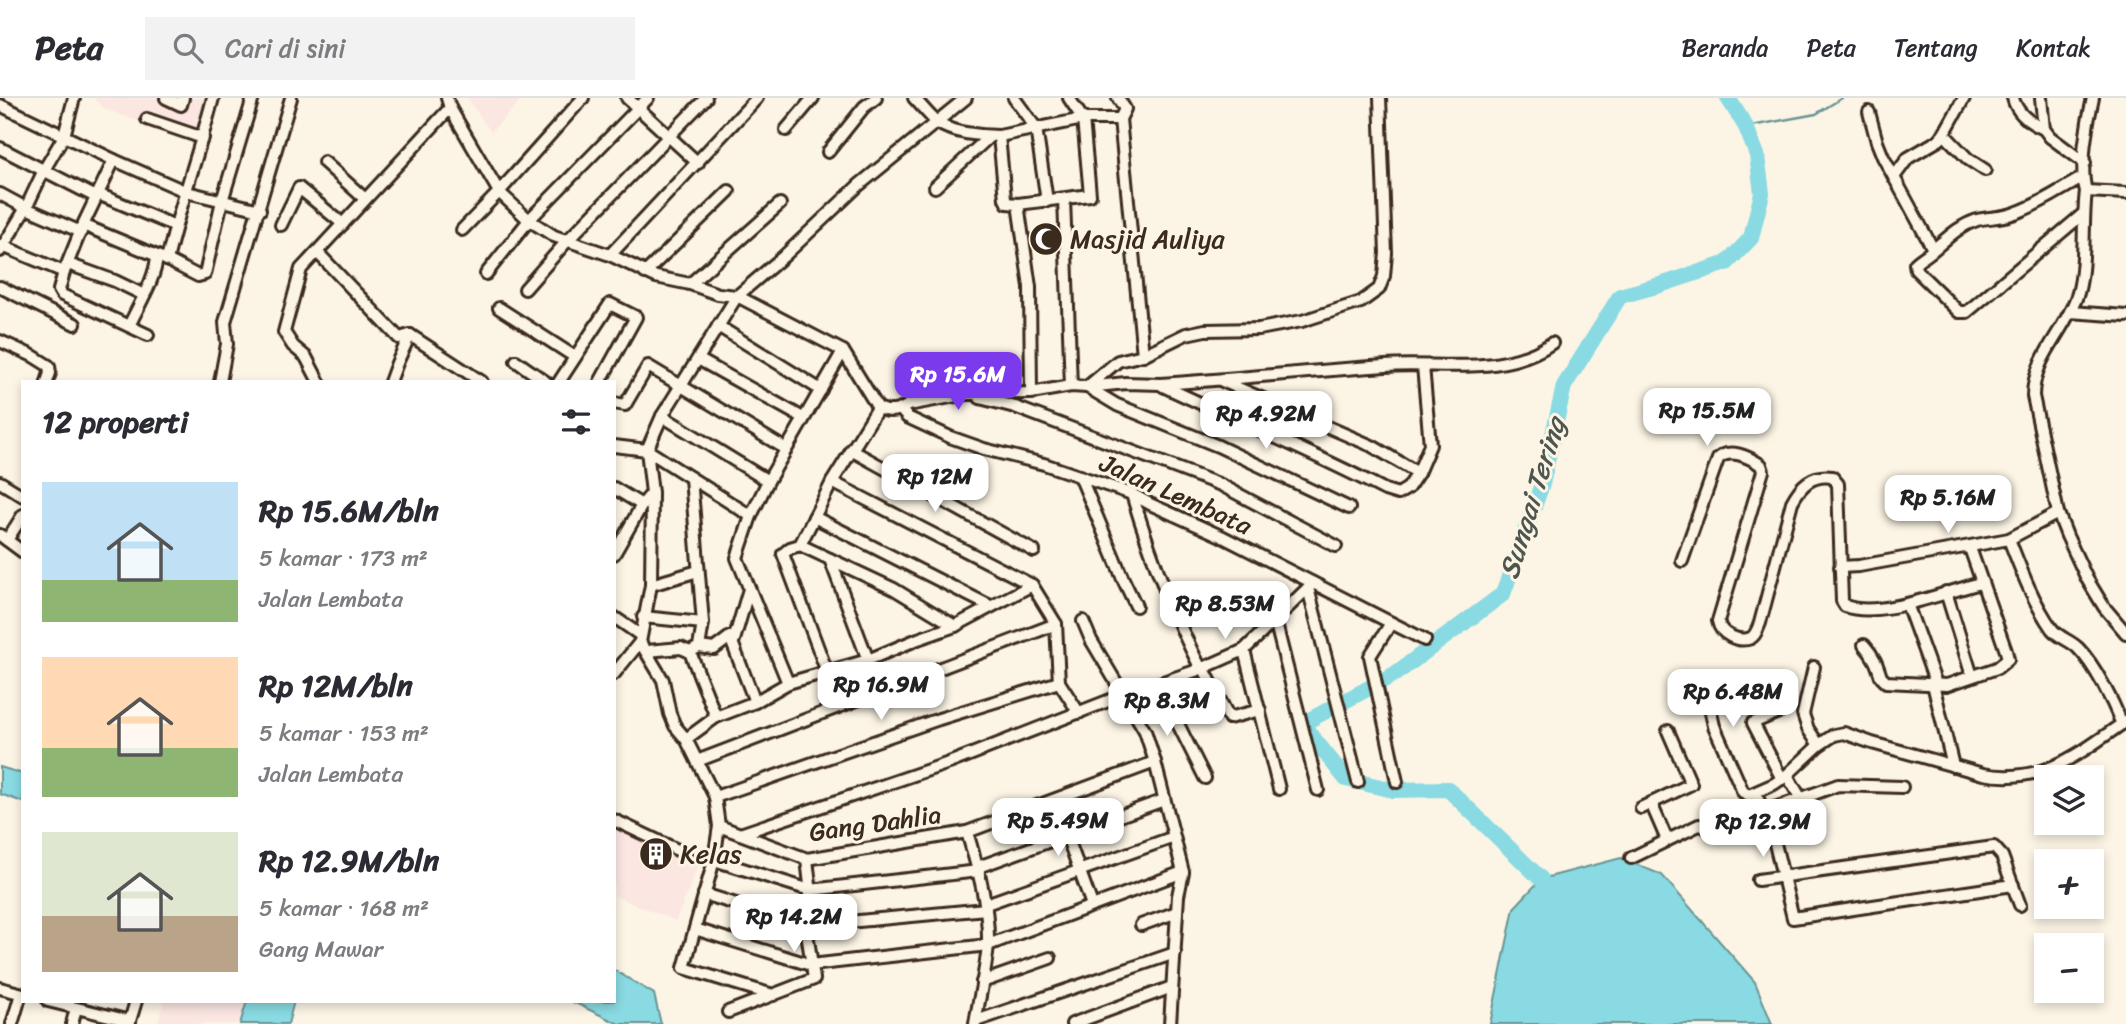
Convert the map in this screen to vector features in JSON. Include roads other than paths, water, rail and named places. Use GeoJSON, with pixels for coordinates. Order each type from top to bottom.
{"type":"FeatureCollection","features":[{"type":"Feature","properties":{"kind":"street"},"geometry":{"type":"LineString","coordinates":[[74,98],[64,136],[26,208],[1,248],[115,281],[144,295]]}},
{"type":"Feature","properties":{"kind":"street"},"geometry":{"type":"LineString","coordinates":[[166,98],[181,105],[183,98]]}},
{"type":"Feature","properties":{"kind":"street"},"geometry":{"type":"LineString","coordinates":[[129,326],[156,265],[162,258],[187,192],[214,98]]}},
{"type":"Feature","properties":{"kind":"street"},"geometry":{"type":"LineString","coordinates":[[0,194],[26,208],[162,258],[198,276],[205,274],[222,201],[253,98]]}},
{"type":"Feature","properties":{"kind":"street"},"geometry":{"type":"LineString","coordinates":[[220,380],[227,344],[225,322],[291,98]]}},
{"type":"Feature","properties":{"kind":"street"},"geometry":{"type":"LineString","coordinates":[[462,230],[583,98]]}},
{"type":"Feature","properties":{"kind":"street"},"geometry":{"type":"LineString","coordinates":[[627,98],[698,163]]}},
{"type":"Feature","properties":{"kind":"street"},"geometry":{"type":"LineString","coordinates":[[486,274],[529,220],[648,98]]}},
{"type":"Feature","properties":{"kind":"street"},"geometry":{"type":"LineString","coordinates":[[525,289],[567,241],[706,98]]}},
{"type":"Feature","properties":{"kind":"street"},"geometry":{"type":"LineString","coordinates":[[610,256],[757,98]]}},
{"type":"Feature","properties":{"kind":"street"},"geometry":{"type":"LineString","coordinates":[[786,130],[813,98]]}},
{"type":"Feature","properties":{"kind":"street"},"geometry":{"type":"LineString","coordinates":[[828,152],[864,107],[876,98]]}},
{"type":"Feature","properties":{"kind":"street"},"geometry":{"type":"LineString","coordinates":[[914,98],[937,122],[952,131],[994,136],[1083,119],[1121,119]]}},
{"type":"Feature","properties":{"kind":"street"},"geometry":{"type":"LineString","coordinates":[[616,672],[642,643],[643,617],[651,585],[652,493],[647,450],[662,416],[737,296],[859,185],[966,98]]}},
{"type":"Feature","properties":{"kind":"street"},"geometry":{"type":"LineString","coordinates":[[1014,98],[1036,128],[1047,201]]}},
{"type":"Feature","properties":{"kind":"street"},"geometry":{"type":"LineString","coordinates":[[994,136],[1005,201],[1009,204],[1090,195],[1083,119],[1069,98]]}},
{"type":"Feature","properties":{"kind":"street"},"geometry":{"type":"LineString","coordinates":[[1118,98],[1125,109],[1121,119],[1143,355]]}},
{"type":"Feature","properties":{"kind":"street"},"geometry":{"type":"LineString","coordinates":[[1087,387],[1118,362],[1143,355],[1186,334],[1205,330],[1259,329],[1302,321],[1361,302],[1379,289],[1384,276],[1386,253],[1380,98]]}},
{"type":"Feature","properties":{"kind":"street"},"geometry":{"type":"LineString","coordinates":[[1894,177],[1908,158],[1939,140],[1964,98]]}},
{"type":"Feature","properties":{"kind":"street"},"geometry":{"type":"LineString","coordinates":[[2013,98],[2021,114],[2085,163]]}},
{"type":"Feature","properties":{"kind":"street"},"geometry":{"type":"LineString","coordinates":[[2041,98],[2044,129]]}},
{"type":"Feature","properties":{"kind":"street"},"geometry":{"type":"LineString","coordinates":[[2094,98],[2089,115],[2082,178],[2087,191],[2083,214],[2081,278],[2070,312],[2042,362],[2033,386],[2059,513],[2087,579],[2104,607],[2126,633]]}},
{"type":"Feature","properties":{"kind":"street"},"geometry":{"type":"LineString","coordinates":[[318,380],[306,357],[284,332],[301,269],[318,253],[448,103],[499,192],[529,220],[554,236],[610,256],[645,273],[718,294],[737,296],[843,351],[878,408],[886,412],[901,411],[908,405],[967,394],[1031,393],[1071,386],[1161,384],[1406,364],[1455,367],[1502,363],[1541,351],[1552,343]]}},
{"type":"Feature","properties":{"kind":"street"},"geometry":{"type":"LineString","coordinates":[[0,105],[187,192],[260,210]]}},
{"type":"Feature","properties":{"kind":"street"},"geometry":{"type":"LineString","coordinates":[[1869,112],[1877,142],[1933,249]]}},
{"type":"Feature","properties":{"kind":"street"},"geometry":{"type":"LineString","coordinates":[[147,119],[203,138]]}},
{"type":"Feature","properties":{"kind":"street"},"geometry":{"type":"LineString","coordinates":[[1944,134],[1968,159],[1985,170]]}},
{"type":"Feature","properties":{"kind":"street"},"geometry":{"type":"LineString","coordinates":[[935,187],[994,136]]}},
{"type":"Feature","properties":{"kind":"street"},"geometry":{"type":"LineString","coordinates":[[0,148],[97,196],[174,226]]}},
{"type":"Feature","properties":{"kind":"street"},"geometry":{"type":"LineString","coordinates":[[114,160],[59,287],[62,295],[148,335]]}},
{"type":"Feature","properties":{"kind":"street"},"geometry":{"type":"LineString","coordinates":[[324,162],[365,199]]}},
{"type":"Feature","properties":{"kind":"street"},"geometry":{"type":"LineString","coordinates":[[2082,178],[2037,204],[2013,214],[1978,220],[1962,228],[1946,237],[1915,264],[1916,270],[1963,313],[1972,309],[2083,214]]}},
{"type":"Feature","properties":{"kind":"street"},"geometry":{"type":"LineString","coordinates":[[281,225],[299,188],[343,224]]}},
{"type":"Feature","properties":{"kind":"street"},"geometry":{"type":"LineString","coordinates":[[645,273],[729,191]]}},
{"type":"Feature","properties":{"kind":"street"},"geometry":{"type":"LineString","coordinates":[[2087,191],[2126,193]]}},
{"type":"Feature","properties":{"kind":"street"},"geometry":{"type":"LineString","coordinates":[[1064,199],[1071,386]]}},
{"type":"Feature","properties":{"kind":"street"},"geometry":{"type":"LineString","coordinates":[[690,284],[780,204]]}},
{"type":"Feature","properties":{"kind":"street"},"geometry":{"type":"LineString","coordinates":[[1018,204],[1030,287],[1031,393]]}},
{"type":"Feature","properties":{"kind":"street"},"geometry":{"type":"LineString","coordinates":[[318,253],[399,338],[410,335],[479,380]]}},
{"type":"Feature","properties":{"kind":"street"},"geometry":{"type":"LineString","coordinates":[[0,287],[75,324]]}},
{"type":"Feature","properties":{"kind":"street"},"geometry":{"type":"LineString","coordinates":[[560,380],[610,304],[636,317],[601,380]]}},
{"type":"Feature","properties":{"kind":"street"},"geometry":{"type":"LineString","coordinates":[[499,308],[575,357]]}},
{"type":"Feature","properties":{"kind":"street"},"geometry":{"type":"LineString","coordinates":[[2070,312],[2126,316]]}},
{"type":"Feature","properties":{"kind":"street"},"geometry":{"type":"LineString","coordinates":[[718,326],[821,390]]}},
{"type":"Feature","properties":{"kind":"street"},"geometry":{"type":"LineString","coordinates":[[391,380],[410,335]]}},
{"type":"Feature","properties":{"kind":"street"},"geometry":{"type":"LineString","coordinates":[[0,341],[48,366],[50,373],[48,380]]}},
{"type":"Feature","properties":{"kind":"street"},"geometry":{"type":"LineString","coordinates":[[788,683],[737,558],[751,516],[768,481],[843,351]]}},
{"type":"Feature","properties":{"kind":"street"},"geometry":{"type":"LineString","coordinates":[[698,359],[803,418]]}},
{"type":"Feature","properties":{"kind":"street"},"geometry":{"type":"LineString","coordinates":[[516,360],[543,380]]}},
{"type":"Feature","properties":{"kind":"street"},"geometry":{"type":"LineString","coordinates":[[616,404],[625,405],[648,366],[786,449]]}},
{"type":"Feature","properties":{"kind":"street"},"geometry":{"type":"LineString","coordinates":[[1161,384],[1225,416],[1308,451],[1385,491],[1398,494],[1408,488],[1430,445],[1423,366]]}},
{"type":"Feature","properties":{"kind":"street"},"geometry":{"type":"LineString","coordinates":[[1220,380],[1372,446],[1418,472]]}},
{"type":"Feature","properties":{"kind":"street"},"geometry":{"type":"LineString","coordinates":[[1087,387],[1117,405],[1218,446],[1349,508]]}},
{"type":"Feature","properties":{"kind":"street"},"geometry":{"type":"LineString","coordinates":[[967,394],[1015,407],[1221,485],[1336,546]]}},
{"type":"Feature","properties":{"kind":"street"},"geometry":{"type":"LineString","coordinates":[[827,672],[784,558],[785,551],[800,545],[832,482],[878,408]]}},
{"type":"Feature","properties":{"kind":"street","name":"Jalan Lembata"},"geometry":{"type":"LineString","coordinates":[[901,411],[907,417],[950,437],[984,449],[1044,464],[1132,494],[1221,536],[1311,586],[1425,640]]}},
{"type":"Feature","properties":{"kind":"street"},"geometry":{"type":"LineString","coordinates":[[662,416],[768,481]]}},
{"type":"Feature","properties":{"kind":"street"},"geometry":{"type":"LineString","coordinates":[[616,446],[647,450],[751,516]]}},
{"type":"Feature","properties":{"kind":"street"},"geometry":{"type":"LineString","coordinates":[[851,450],[1034,551]]}},
{"type":"Feature","properties":{"kind":"street"},"geometry":{"type":"LineString","coordinates":[[1682,561],[1718,460],[1729,452],[1751,458],[1761,465],[1763,471],[1718,621],[1719,629],[1734,637],[1747,638],[1755,634],[1792,502],[1804,485],[1821,475],[1832,477],[1838,484],[1840,567],[1842,601],[1845,606],[1866,611],[1907,604],[1981,583]]}},
{"type":"Feature","properties":{"kind":"street"},"geometry":{"type":"LineString","coordinates":[[1080,476],[1136,606]]}},
{"type":"Feature","properties":{"kind":"street"},"geometry":{"type":"LineString","coordinates":[[691,478],[703,623],[695,649],[716,717]]}},
{"type":"Feature","properties":{"kind":"street"},"geometry":{"type":"LineString","coordinates":[[0,482],[21,495]]}},
{"type":"Feature","properties":{"kind":"street"},"geometry":{"type":"LineString","coordinates":[[832,482],[1032,585],[1056,624],[1059,682],[1079,713]]}},
{"type":"Feature","properties":{"kind":"street"},"geometry":{"type":"LineString","coordinates":[[616,489],[642,505]]}},
{"type":"Feature","properties":{"kind":"street"},"geometry":{"type":"LineString","coordinates":[[616,550],[642,505],[652,493]]}},
{"type":"Feature","properties":{"kind":"street"},"geometry":{"type":"LineString","coordinates":[[1132,494],[1147,545],[1166,593],[1229,718],[1260,710]]}},
{"type":"Feature","properties":{"kind":"street"},"geometry":{"type":"LineString","coordinates":[[1840,567],[2009,540],[2059,513]]}},
{"type":"Feature","properties":{"kind":"street"},"geometry":{"type":"LineString","coordinates":[[21,517],[4,537],[21,550]]}},
{"type":"Feature","properties":{"kind":"street"},"geometry":{"type":"LineString","coordinates":[[814,517],[990,606]]}},
{"type":"Feature","properties":{"kind":"street"},"geometry":{"type":"LineString","coordinates":[[1699,688],[1710,708],[1714,726],[1743,792],[1749,795],[1784,777],[1819,745],[1834,735],[1844,733],[1953,766],[1997,776],[2036,773],[2071,759],[2124,723],[2080,649],[2054,632],[2021,570],[2009,540]]}},
{"type":"Feature","properties":{"kind":"street"},"geometry":{"type":"LineString","coordinates":[[800,545],[894,589],[955,626]]}},
{"type":"Feature","properties":{"kind":"street"},"geometry":{"type":"LineString","coordinates":[[1864,645],[1876,660],[1883,680],[1947,685],[1997,668],[2008,659],[1970,548]]}},
{"type":"Feature","properties":{"kind":"street"},"geometry":{"type":"LineString","coordinates":[[830,559],[868,660]]}},
{"type":"Feature","properties":{"kind":"street"},"geometry":{"type":"LineString","coordinates":[[651,585],[698,571]]}},
{"type":"Feature","properties":{"kind":"street"},"geometry":{"type":"LineString","coordinates":[[685,739],[716,717],[755,702],[788,683],[868,660],[955,626],[1032,585]]}},
{"type":"Feature","properties":{"kind":"street"},"geometry":{"type":"LineString","coordinates":[[740,834],[949,763],[1244,650],[1311,586],[1358,782]]}},
{"type":"Feature","properties":{"kind":"street"},"geometry":{"type":"LineString","coordinates":[[730,637],[734,640],[737,633],[749,589]]}},
{"type":"Feature","properties":{"kind":"street"},"geometry":{"type":"LineString","coordinates":[[1946,592],[1972,676]]}},
{"type":"Feature","properties":{"kind":"street"},"geometry":{"type":"LineString","coordinates":[[1907,604],[1934,684],[1953,766]]}},
{"type":"Feature","properties":{"kind":"street"},"geometry":{"type":"LineString","coordinates":[[643,617],[703,623]]}},
{"type":"Feature","properties":{"kind":"street"},"geometry":{"type":"LineString","coordinates":[[616,619],[642,643],[663,680],[675,726],[685,739],[715,797],[719,826],[714,860],[684,968],[773,995]]}},
{"type":"Feature","properties":{"kind":"street"},"geometry":{"type":"LineString","coordinates":[[1275,620],[1318,790]]}},
{"type":"Feature","properties":{"kind":"street"},"geometry":{"type":"LineString","coordinates":[[1083,621],[1091,640],[1145,731],[1183,872],[1178,896],[1170,1024]]}},
{"type":"Feature","properties":{"kind":"street"},"geometry":{"type":"LineString","coordinates":[[1391,623],[1370,656],[1397,782]]}},
{"type":"Feature","properties":{"kind":"street"},"geometry":{"type":"LineString","coordinates":[[697,761],[1056,624]]}},
{"type":"Feature","properties":{"kind":"street"},"geometry":{"type":"LineString","coordinates":[[642,643],[681,649],[714,649],[730,637]]}},
{"type":"Feature","properties":{"kind":"street"},"geometry":{"type":"LineString","coordinates":[[730,637],[755,702]]}},
{"type":"Feature","properties":{"kind":"street"},"geometry":{"type":"LineString","coordinates":[[1244,650],[1279,789]]}},
{"type":"Feature","properties":{"kind":"street"},"geometry":{"type":"LineString","coordinates":[[1814,667],[1803,714],[1808,729],[1819,745]]}},
{"type":"Feature","properties":{"kind":"street"},"geometry":{"type":"LineString","coordinates":[[715,797],[939,719],[1059,682]]}},
{"type":"Feature","properties":{"kind":"street"},"geometry":{"type":"LineString","coordinates":[[1158,684],[1205,778]]}},
{"type":"Feature","properties":{"kind":"street"},"geometry":{"type":"LineString","coordinates":[[1780,711],[1753,723],[1784,777],[1800,797]]}},
{"type":"Feature","properties":{"kind":"street"},"geometry":{"type":"LineString","coordinates":[[1667,840],[1646,805],[1692,784],[1668,731]]}},
{"type":"Feature","properties":{"kind":"street","name":"Gang Dahlia"},"geometry":{"type":"LineString","coordinates":[[719,826],[807,859],[967,832],[1155,762]]}},
{"type":"Feature","properties":{"kind":"street"},"geometry":{"type":"LineString","coordinates":[[1631,858],[1699,825],[1706,826],[1719,835],[1766,816],[1800,797],[1839,785],[1902,787]]}},
{"type":"Feature","properties":{"kind":"street"},"geometry":{"type":"LineString","coordinates":[[1755,793],[1766,816],[1793,918],[2013,885]]}},
{"type":"Feature","properties":{"kind":"street"},"geometry":{"type":"LineString","coordinates":[[1054,800],[1092,905]]}},
{"type":"Feature","properties":{"kind":"street"},"geometry":{"type":"LineString","coordinates":[[714,860],[810,890],[978,869],[1164,800]]}},
{"type":"Feature","properties":{"kind":"street"},"geometry":{"type":"LineString","coordinates":[[616,821],[685,854]]}},
{"type":"Feature","properties":{"kind":"street"},"geometry":{"type":"LineString","coordinates":[[967,832],[986,907],[988,945],[976,1022],[1175,953]]}},
{"type":"Feature","properties":{"kind":"street"},"geometry":{"type":"LineString","coordinates":[[704,894],[806,926],[986,907],[1174,837]]}},
{"type":"Feature","properties":{"kind":"street"},"geometry":{"type":"LineString","coordinates":[[1758,880],[1994,847],[2002,856],[2020,905]]}},
{"type":"Feature","properties":{"kind":"street"},"geometry":{"type":"LineString","coordinates":[[728,1013],[814,979],[806,926],[810,890],[807,859]]}},
{"type":"Feature","properties":{"kind":"street"},"geometry":{"type":"LineString","coordinates":[[695,929],[811,965],[988,945],[1183,872]]}},
{"type":"Feature","properties":{"kind":"street"},"geometry":{"type":"LineString","coordinates":[[1141,925],[1177,912]]}},
{"type":"Feature","properties":{"kind":"street"},"geometry":{"type":"LineString","coordinates":[[982,982],[1050,958]]}},
{"type":"Feature","properties":{"kind":"street"},"geometry":{"type":"LineString","coordinates":[[1072,1024],[1172,987]]}},
{"type":"Feature","properties":{"kind":"street"},"geometry":{"type":"LineString","coordinates":[[0,988],[21,994]]}},
{"type":"Feature","properties":{"kind":"street"},"geometry":{"type":"LineString","coordinates":[[12,1024],[21,997]]}},
{"type":"Feature","properties":{"kind":"street"},"geometry":{"type":"LineString","coordinates":[[56,1003],[129,1023],[135,1003]]}},
{"type":"Feature","properties":{"kind":"street"},"geometry":{"type":"LineString","coordinates":[[72,1024],[76,1008]]}},
{"type":"Feature","properties":{"kind":"water"},"geometry":{"type":"Polygon","coordinates":[[[0,767],[21,773],[21,801],[0,794],[0,767]]]}},
{"type":"Feature","properties":{"kind":"water"},"geometry":{"type":"Polygon","coordinates":[[[1621,858],[1662,875],[1755,982],[1772,1024],[1490,1024],[1514,908],[1541,879],[1621,858]]]}},
{"type":"Feature","properties":{"kind":"water"},"geometry":{"type":"Polygon","coordinates":[[[616,971],[654,994],[661,1024],[619,1024],[575,1003],[616,1003],[616,971]]]}},
{"type":"Feature","properties":{"kind":"water"},"geometry":{"type":"Polygon","coordinates":[[[246,1003],[293,1003],[288,1024],[240,1024],[246,1003]]]}},
{"type":"Feature","properties":{"kind":"waterway","name":"Sungai Tering"},"geometry":{"type":"LineString","coordinates":[[1541,879],[1448,789],[1393,790],[1346,779],[1302,724],[1395,674],[1503,594],[1542,484],[1564,386],[1620,296],[1727,263],[1751,238],[1762,193],[1757,155],[1746,127],[1728,98]]}},
{"type":"Feature","properties":{"kind":"waterway"},"geometry":{"type":"LineString","coordinates":[[1746,127],[1816,114],[1842,98]]}},
{"type":"Feature","properties":{"kind":"place","name":"Masjid Auliya"},"geometry":{"type":"Point","coordinates":[1046,239]}},
{"type":"Feature","properties":{"kind":"place","name":"Kelas"},"geometry":{"type":"Point","coordinates":[656,854]}}]}
